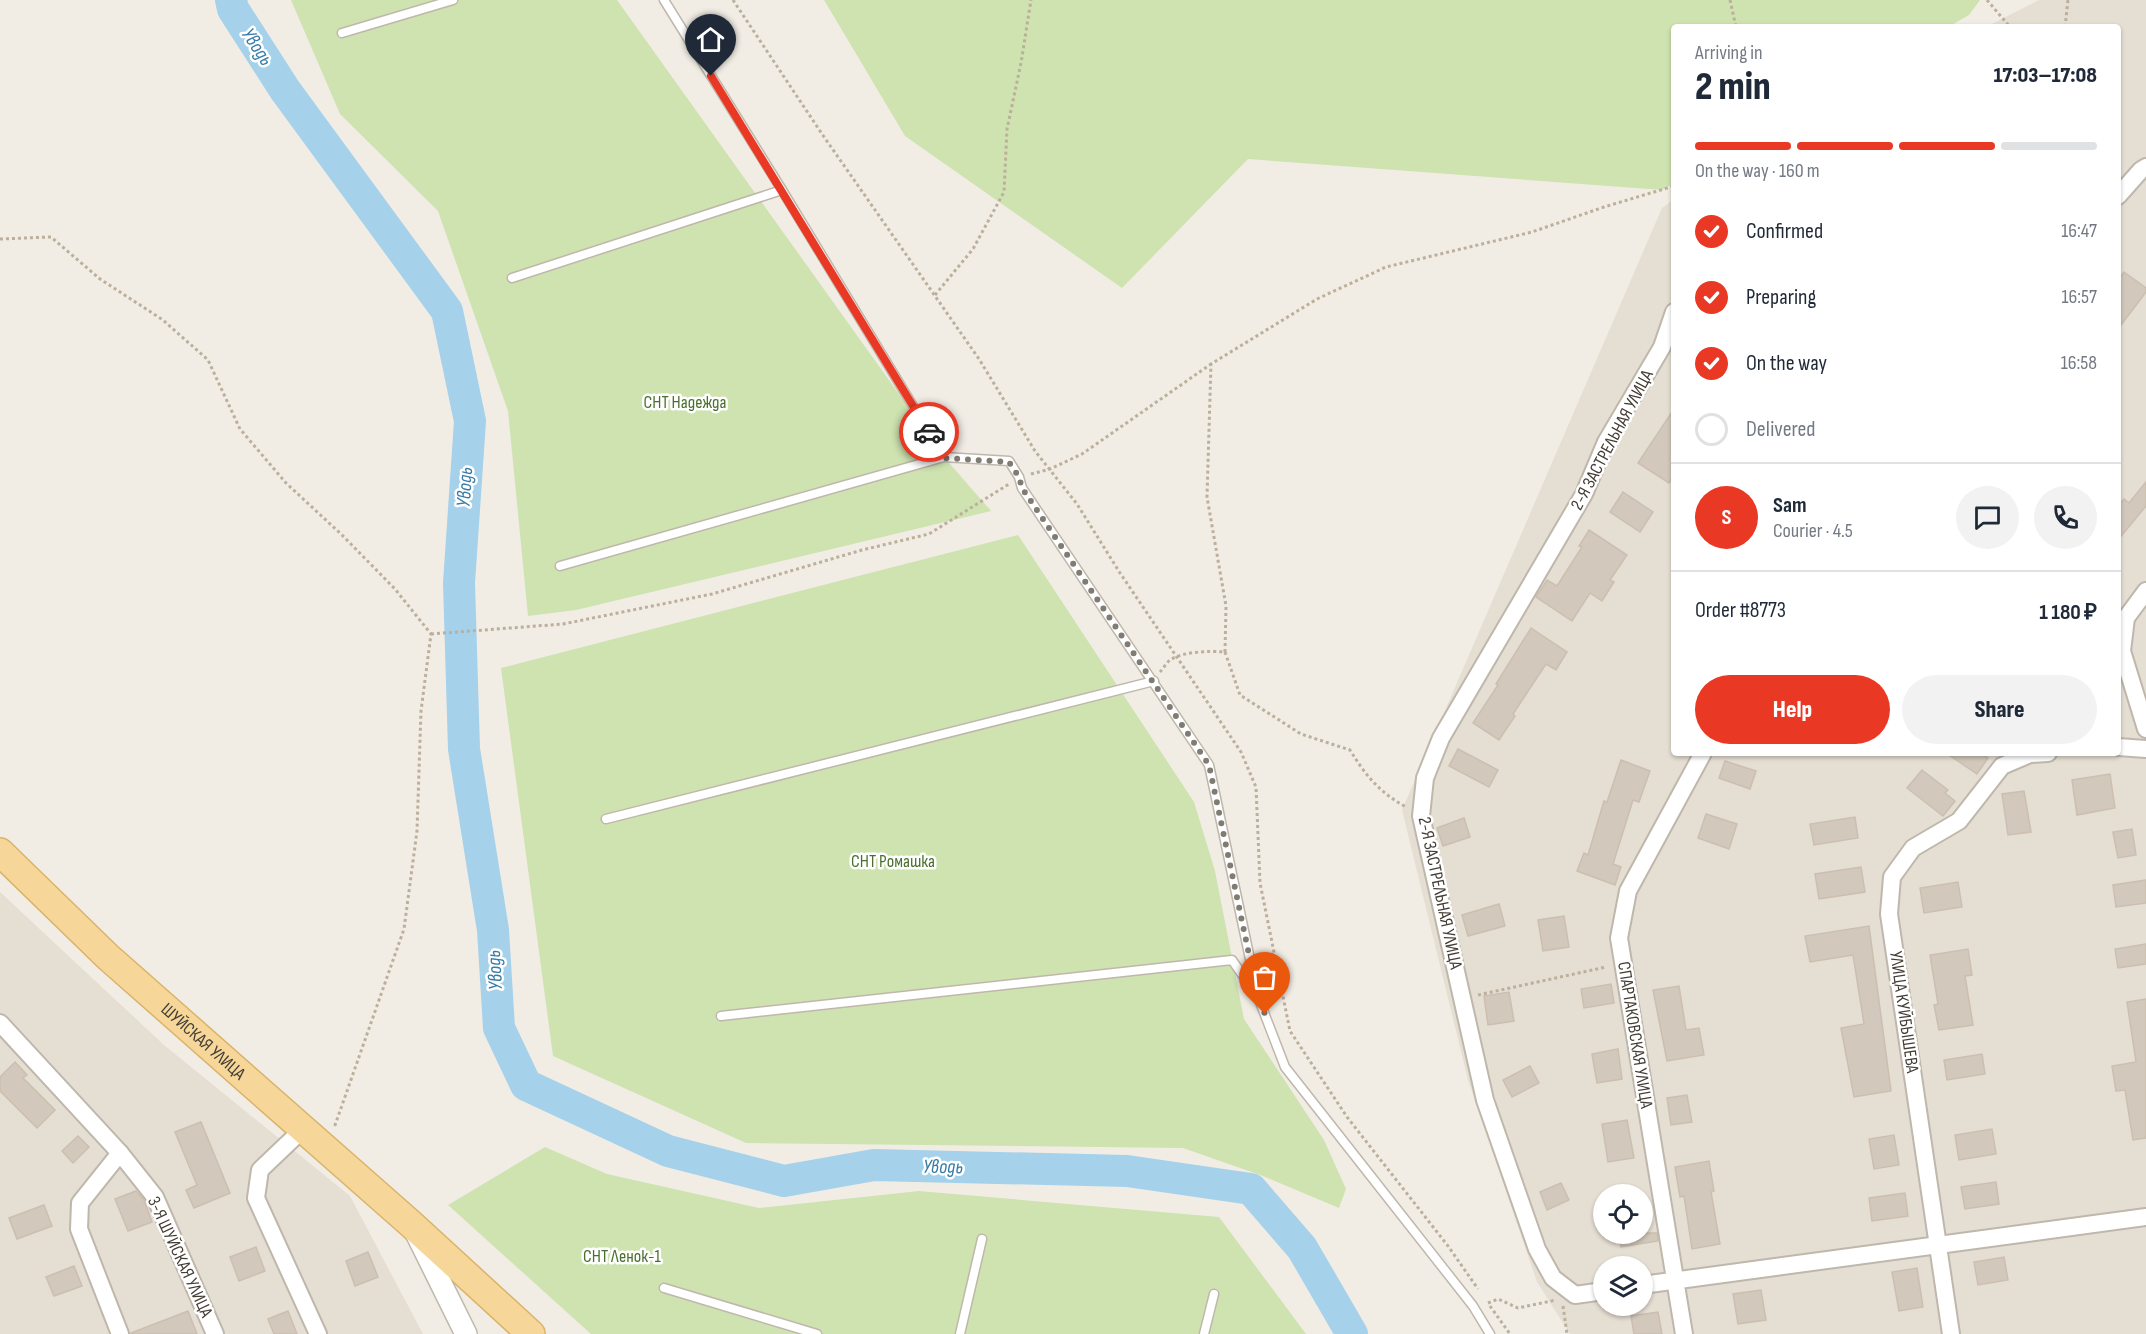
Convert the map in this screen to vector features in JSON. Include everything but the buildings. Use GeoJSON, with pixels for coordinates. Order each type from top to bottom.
{"type":"FeatureCollection","features":[{"type":"Feature","properties":{"kind":"main road","name":"ШУЙСКАЯ УЛИЦА"},"geometry":{"type":"LineString","coordinates":[[0,852],[108,957],[411,1224],[531,1334]]}},
{"type":"Feature","properties":{"kind":"street"},"geometry":{"type":"LineString","coordinates":[[2121,192],[2140,170],[2146,167]]}},
{"type":"Feature","properties":{"kind":"street","name":"2-Я ЗАСТРЕЛЬНАЯ УЛИЦА"},"geometry":{"type":"LineString","coordinates":[[1593,1292],[1575,1294],[1553,1278],[1537,1249],[1485,1100],[1421,816],[1425,778],[1440,738],[1584,494],[1606,442],[1662,347],[1671,321]]}},
{"type":"Feature","properties":{"kind":"street"},"geometry":{"type":"LineString","coordinates":[[2146,591],[2122,616],[2122,651],[2146,729]]}},
{"type":"Feature","properties":{"kind":"street"},"geometry":{"type":"LineString","coordinates":[[2121,747],[2146,749]]}},
{"type":"Feature","properties":{"kind":"street","name":"СПАРТАКОВСКАЯ УЛИЦА"},"geometry":{"type":"LineString","coordinates":[[1684,1334],[1618,938],[1628,891],[1701,756]]}},
{"type":"Feature","properties":{"kind":"street","name":"УЛИЦА КУЙБЫШЕВА"},"geometry":{"type":"LineString","coordinates":[[1951,1334],[1889,914],[1892,877],[1913,848],[1959,820],[2002,766],[2025,756]]}},
{"type":"Feature","properties":{"kind":"street","name":"3-Я ШУЙСКАЯ УЛИЦА"},"geometry":{"type":"LineString","coordinates":[[0,1023],[120,1153],[155,1197],[215,1334]]}},
{"type":"Feature","properties":{"kind":"street"},"geometry":{"type":"LineString","coordinates":[[303,1129],[260,1170],[256,1198],[318,1334]]}},
{"type":"Feature","properties":{"kind":"street"},"geometry":{"type":"LineString","coordinates":[[120,1153],[80,1203],[79,1229],[120,1334]]}},
{"type":"Feature","properties":{"kind":"street"},"geometry":{"type":"LineString","coordinates":[[1653,1284],[2146,1217]]}},
{"type":"Feature","properties":{"kind":"street"},"geometry":{"type":"LineString","coordinates":[[411,1224],[466,1334]]}},
{"type":"Feature","properties":{"kind":"lane"},"geometry":{"type":"LineString","coordinates":[[342,33],[453,0]]}},
{"type":"Feature","properties":{"kind":"lane"},"geometry":{"type":"LineString","coordinates":[[664,0],[944,458]]}},
{"type":"Feature","properties":{"kind":"lane"},"geometry":{"type":"LineString","coordinates":[[513,278],[782,190]]}},
{"type":"Feature","properties":{"kind":"lane"},"geometry":{"type":"LineString","coordinates":[[560,566],[944,458],[1009,462],[1019,477],[1022,488],[1209,765],[1258,997],[1285,1067],[1473,1306],[1490,1334]]}},
{"type":"Feature","properties":{"kind":"lane"},"geometry":{"type":"LineString","coordinates":[[606,819],[1154,681]]}},
{"type":"Feature","properties":{"kind":"lane"},"geometry":{"type":"LineString","coordinates":[[721,1016],[1232,960],[1258,997]]}},
{"type":"Feature","properties":{"kind":"lane"},"geometry":{"type":"LineString","coordinates":[[960,1334],[982,1239]]}},
{"type":"Feature","properties":{"kind":"lane"},"geometry":{"type":"LineString","coordinates":[[664,1288],[817,1334]]}},
{"type":"Feature","properties":{"kind":"lane"},"geometry":{"type":"LineString","coordinates":[[1204,1334],[1214,1293]]}},
{"type":"Feature","properties":{"kind":"path"},"geometry":{"type":"LineString","coordinates":[[733,0],[822,134],[979,358],[1035,451],[1077,504],[1120,573],[1241,752],[1256,787],[1260,883],[1290,1031],[1347,1117],[1448,1246],[1481,1294]]}},
{"type":"Feature","properties":{"kind":"path"},"geometry":{"type":"LineString","coordinates":[[934,296],[973,249],[1004,192],[1007,129],[1031,0]]}},
{"type":"Feature","properties":{"kind":"path"},"geometry":{"type":"LineString","coordinates":[[1730,0],[1735,24]]}},
{"type":"Feature","properties":{"kind":"path"},"geometry":{"type":"LineString","coordinates":[[1987,0],[2007,24]]}},
{"type":"Feature","properties":{"kind":"path"},"geometry":{"type":"LineString","coordinates":[[2065,24],[2068,0]]}},
{"type":"Feature","properties":{"kind":"path"},"geometry":{"type":"LineString","coordinates":[[431,633],[563,624],[712,594],[862,550],[929,534],[1019,477],[1050,470],[1082,454],[1210,364],[1317,299],[1386,267],[1532,232],[1671,187]]}},
{"type":"Feature","properties":{"kind":"path"},"geometry":{"type":"LineString","coordinates":[[0,239],[51,237],[100,279],[163,320],[208,360],[240,429],[286,483],[342,535],[395,590],[431,633],[421,711],[417,831],[404,929],[334,1130]]}},
{"type":"Feature","properties":{"kind":"path"},"geometry":{"type":"LineString","coordinates":[[1210,364],[1207,497],[1226,606],[1225,652],[1240,694],[1301,734],[1350,750],[1366,776],[1389,798],[1421,816]]}},
{"type":"Feature","properties":{"kind":"path"},"geometry":{"type":"LineString","coordinates":[[1154,681],[1170,661],[1177,658],[1203,650],[1225,652]]}},
{"type":"Feature","properties":{"kind":"path"},"geometry":{"type":"LineString","coordinates":[[1462,998],[1623,963]]}},
{"type":"Feature","properties":{"kind":"path"},"geometry":{"type":"LineString","coordinates":[[1510,1334],[1488,1303],[1498,1299],[1518,1308],[1561,1299],[1568,1334]]}},
{"type":"Feature","properties":{"kind":"shaded area"},"geometry":{"type":"Polygon","coordinates":[[[2039,0],[2146,0],[2146,1334],[1570,1334],[1537,1282],[1468,1080],[1402,810],[1662,208],[1671,201],[1671,756],[2121,756],[2121,24],[1992,24],[2039,0]]]}},
{"type":"Feature","properties":{"kind":"shaded area"},"geometry":{"type":"Polygon","coordinates":[[[0,892],[164,1045],[350,1196],[423,1334],[0,1334],[0,892]]]}},
{"type":"Feature","properties":{"kind":"green space","name":"СНТ Надежда"},"geometry":{"type":"Polygon","coordinates":[[[291,0],[617,0],[944,457],[991,511],[576,610],[528,616],[508,411],[438,211],[340,114],[291,0]]]}},
{"type":"Feature","properties":{"kind":"green space"},"geometry":{"type":"Polygon","coordinates":[[[824,0],[1980,0],[1969,15],[1953,24],[1671,24],[1671,185],[1662,190],[1248,159],[1122,288],[905,136],[824,0]]]}},
{"type":"Feature","properties":{"kind":"green space","name":"СНТ Ромашка"},"geometry":{"type":"Polygon","coordinates":[[[1018,535],[1194,802],[1215,871],[1244,1019],[1324,1140],[1346,1189],[1339,1208],[1263,1176],[1183,1148],[746,1143],[553,1056],[501,668],[1018,535]]]}},
{"type":"Feature","properties":{"kind":"green space","name":"СНТ Ленок-1"},"geometry":{"type":"Polygon","coordinates":[[[545,1147],[607,1174],[759,1208],[919,1191],[1219,1217],[1306,1334],[591,1334],[448,1205],[545,1147]]]}},
{"type":"Feature","properties":{"kind":"waterway","name":"Уводь"},"geometry":{"type":"LineString","coordinates":[[231,0],[233,9],[285,90],[447,311],[470,421],[459,583],[464,749],[493,930],[499,1028],[526,1085],[668,1151],[784,1181],[874,1165],[1127,1171],[1251,1189],[1302,1248],[1352,1334]]}},
{"type":"Feature","properties":{"kind":"way so far"},"geometry":{"type":"LineString","coordinates":[[929,432],[944,458],[1009,462],[1019,477],[1022,488],[1209,765],[1258,997],[1265,1014]]}},
{"type":"Feature","properties":{"kind":"route"},"geometry":{"type":"LineString","coordinates":[[711,76],[929,432]]}}]}
